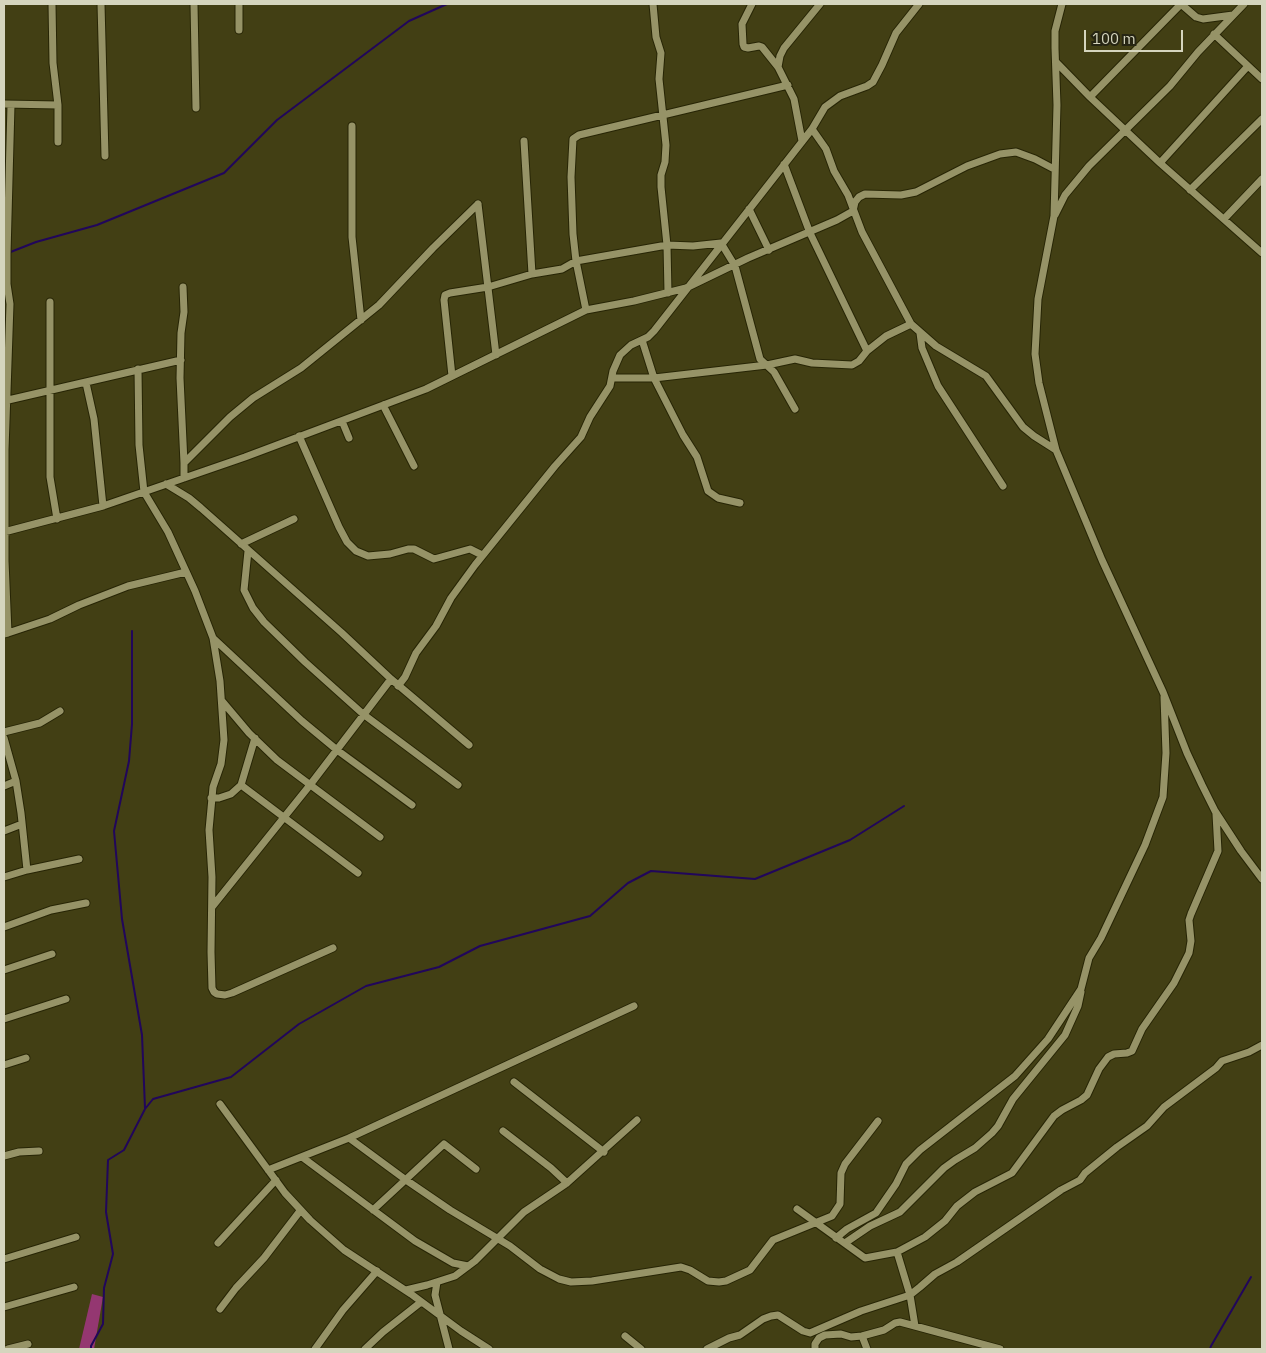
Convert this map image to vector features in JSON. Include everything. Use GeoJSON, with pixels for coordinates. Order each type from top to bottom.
{"type":"FeatureCollection","features":[{"type":"Feature","properties":{"kind":"street"},"geometry":{"type":"LineString","coordinates":[[52,4],[53,63],[58,104],[58,142]]}},
{"type":"Feature","properties":{"kind":"street"},"geometry":{"type":"LineString","coordinates":[[101,4],[105,156]]}},
{"type":"Feature","properties":{"kind":"street"},"geometry":{"type":"LineString","coordinates":[[194,4],[196,108]]}},
{"type":"Feature","properties":{"kind":"street"},"geometry":{"type":"LineString","coordinates":[[238,30],[239,4]]}},
{"type":"Feature","properties":{"kind":"street"},"geometry":{"type":"LineString","coordinates":[[653,4],[656,37],[661,52],[659,79],[666,145],[661,187],[667,245],[668,293]]}},
{"type":"Feature","properties":{"kind":"street"},"geometry":{"type":"LineString","coordinates":[[743,4],[749,11]]}},
{"type":"Feature","properties":{"kind":"street"},"geometry":{"type":"LineString","coordinates":[[752,4],[742,24],[744,47],[762,47],[778,67],[794,100],[802,141]]}},
{"type":"Feature","properties":{"kind":"street"},"geometry":{"type":"LineString","coordinates":[[778,67],[784,48],[820,4]]}},
{"type":"Feature","properties":{"kind":"street"},"geometry":{"type":"LineString","coordinates":[[398,686],[405,678],[416,653],[436,626],[451,598],[482,555],[580,437],[590,417],[610,386],[613,371],[620,355],[631,345],[654,331],[812,129],[825,107],[840,96],[868,86],[873,82],[896,33],[919,4]]}},
{"type":"Feature","properties":{"kind":"street"},"geometry":{"type":"LineString","coordinates":[[1062,4],[1055,31],[1057,105],[1054,216],[1038,299],[1035,354],[1039,383],[1056,450],[1102,560],[1163,692],[1191,762],[1215,811],[1262,879]]}},
{"type":"Feature","properties":{"kind":"street"},"geometry":{"type":"LineString","coordinates":[[1090,97],[1181,4],[1196,17],[1213,19],[1232,15]]}},
{"type":"Feature","properties":{"kind":"street"},"geometry":{"type":"LineString","coordinates":[[1054,216],[1065,195],[1089,166],[1170,86],[1214,34],[1244,4]]}},
{"type":"Feature","properties":{"kind":"street"},"geometry":{"type":"LineString","coordinates":[[1214,34],[1262,79]]}},
{"type":"Feature","properties":{"kind":"street"},"geometry":{"type":"LineString","coordinates":[[1056,62],[1160,163],[1262,253]]}},
{"type":"Feature","properties":{"kind":"street"},"geometry":{"type":"LineString","coordinates":[[1160,163],[1248,66]]}},
{"type":"Feature","properties":{"kind":"street"},"geometry":{"type":"LineString","coordinates":[[586,310],[576,262],[573,234],[573,139],[579,135],[788,85]]}},
{"type":"Feature","properties":{"kind":"street"},"geometry":{"type":"LineString","coordinates":[[58,104],[7,104],[7,284],[10,304],[5,401],[6,633],[50,619],[79,605],[128,586],[186,572]]}},
{"type":"Feature","properties":{"kind":"street"},"geometry":{"type":"LineString","coordinates":[[1190,190],[1262,119]]}},
{"type":"Feature","properties":{"kind":"street"},"geometry":{"type":"LineString","coordinates":[[352,126],[352,237],[361,320]]}},
{"type":"Feature","properties":{"kind":"street"},"geometry":{"type":"LineString","coordinates":[[812,129],[826,149],[834,171],[848,195],[853,211],[879,267],[911,324],[951,356],[986,376],[1023,427],[1056,450]]}},
{"type":"Feature","properties":{"kind":"street"},"geometry":{"type":"LineString","coordinates":[[524,142],[532,274]]}},
{"type":"Feature","properties":{"kind":"street"},"geometry":{"type":"LineString","coordinates":[[853,211],[854,202],[865,194],[901,195],[916,192],[967,166],[1000,154],[1016,152],[1054,169]]}},
{"type":"Feature","properties":{"kind":"street"},"geometry":{"type":"LineString","coordinates":[[784,164],[810,233],[867,351]]}},
{"type":"Feature","properties":{"kind":"street"},"geometry":{"type":"LineString","coordinates":[[1224,219],[1262,179]]}},
{"type":"Feature","properties":{"kind":"street"},"geometry":{"type":"LineString","coordinates":[[184,463],[230,417],[253,398],[301,368],[380,305],[433,248],[478,204],[496,355]]}},
{"type":"Feature","properties":{"kind":"street"},"geometry":{"type":"LineString","coordinates":[[748,209],[769,250]]}},
{"type":"Feature","properties":{"kind":"street"},"geometry":{"type":"LineString","coordinates":[[5,532],[103,506],[426,389],[586,310],[686,288],[810,233],[853,211]]}},
{"type":"Feature","properties":{"kind":"street"},"geometry":{"type":"LineString","coordinates":[[452,376],[445,315],[445,296],[450,293],[488,287],[532,274],[562,269],[576,262],[667,245],[693,246],[721,243]]}},
{"type":"Feature","properties":{"kind":"street"},"geometry":{"type":"LineString","coordinates":[[721,243],[735,266],[758,355],[774,372],[795,409]]}},
{"type":"Feature","properties":{"kind":"street"},"geometry":{"type":"LineString","coordinates":[[183,287],[184,312],[180,378],[184,478]]}},
{"type":"Feature","properties":{"kind":"street"},"geometry":{"type":"LineString","coordinates":[[50,302],[50,477],[57,519]]}},
{"type":"Feature","properties":{"kind":"street"},"geometry":{"type":"LineString","coordinates":[[612,378],[654,378],[767,365],[795,359],[812,363],[852,365],[859,362],[867,351],[886,336],[911,324]]}},
{"type":"Feature","properties":{"kind":"street"},"geometry":{"type":"LineString","coordinates":[[920,333],[922,348],[938,386],[1004,486]]}},
{"type":"Feature","properties":{"kind":"street"},"geometry":{"type":"LineString","coordinates":[[642,340],[654,378],[697,457],[708,491],[718,498],[740,503]]}},
{"type":"Feature","properties":{"kind":"street"},"geometry":{"type":"LineString","coordinates":[[5,401],[181,360]]}},
{"type":"Feature","properties":{"kind":"street"},"geometry":{"type":"LineString","coordinates":[[138,369],[139,445],[144,492],[168,532],[196,591],[213,638],[222,701],[223,753],[211,798],[209,830],[212,877],[212,988],[217,994],[225,995],[232,993],[333,948]]}},
{"type":"Feature","properties":{"kind":"street"},"geometry":{"type":"LineString","coordinates":[[86,383],[94,419],[103,506]]}},
{"type":"Feature","properties":{"kind":"street"},"geometry":{"type":"LineString","coordinates":[[383,404],[414,466]]}},
{"type":"Feature","properties":{"kind":"street"},"geometry":{"type":"LineString","coordinates":[[342,420],[349,438]]}},
{"type":"Feature","properties":{"kind":"street"},"geometry":{"type":"LineString","coordinates":[[300,436],[339,527],[347,542],[356,551],[368,556],[414,549],[434,559],[470,549],[482,555]]}},
{"type":"Feature","properties":{"kind":"street"},"geometry":{"type":"LineString","coordinates":[[166,484],[189,498],[342,633],[398,686],[469,745]]}},
{"type":"Feature","properties":{"kind":"street"},"geometry":{"type":"LineString","coordinates":[[241,544],[294,519]]}},
{"type":"Feature","properties":{"kind":"street"},"geometry":{"type":"LineString","coordinates":[[248,551],[244,590],[253,608],[264,622],[363,714],[458,785]]}},
{"type":"Feature","properties":{"kind":"street"},"geometry":{"type":"LineString","coordinates":[[213,638],[302,721],[337,750],[412,805]]}},
{"type":"Feature","properties":{"kind":"street"},"geometry":{"type":"LineString","coordinates":[[212,907],[285,817],[391,679]]}},
{"type":"Feature","properties":{"kind":"street"},"geometry":{"type":"LineString","coordinates":[[845,1243],[870,1226],[900,1212],[944,1168],[975,1148],[992,1133],[1013,1099],[1065,1035],[1078,1006],[1089,958],[1101,938],[1159,812],[1163,797],[1166,753],[1163,692]]}},
{"type":"Feature","properties":{"kind":"street"},"geometry":{"type":"LineString","coordinates":[[222,701],[277,760],[380,837]]}},
{"type":"Feature","properties":{"kind":"street"},"geometry":{"type":"LineString","coordinates":[[4,732],[40,723],[60,711]]}},
{"type":"Feature","properties":{"kind":"street"},"geometry":{"type":"LineString","coordinates":[[4,738],[16,781],[27,870]]}},
{"type":"Feature","properties":{"kind":"street"},"geometry":{"type":"LineString","coordinates":[[211,798],[225,796],[242,785],[255,738]]}},
{"type":"Feature","properties":{"kind":"street"},"geometry":{"type":"LineString","coordinates":[[4,786],[16,781]]}},
{"type":"Feature","properties":{"kind":"street"},"geometry":{"type":"LineString","coordinates":[[242,785],[358,873]]}},
{"type":"Feature","properties":{"kind":"street"},"geometry":{"type":"LineString","coordinates":[[797,1209],[865,1258],[897,1252],[932,1232],[945,1221],[957,1206],[975,1192],[1012,1173],[1054,1116],[1087,1095],[1101,1064],[1114,1054],[1131,1052],[1134,1049],[1142,1029],[1164,1000],[1187,959],[1191,941],[1189,920],[1218,851],[1215,811]]}},
{"type":"Feature","properties":{"kind":"street"},"geometry":{"type":"LineString","coordinates":[[4,831],[22,824]]}},
{"type":"Feature","properties":{"kind":"street"},"geometry":{"type":"LineString","coordinates":[[4,877],[79,859]]}},
{"type":"Feature","properties":{"kind":"street"},"geometry":{"type":"LineString","coordinates":[[4,927],[51,910],[86,903]]}},
{"type":"Feature","properties":{"kind":"street"},"geometry":{"type":"LineString","coordinates":[[4,970],[52,954]]}},
{"type":"Feature","properties":{"kind":"street"},"geometry":{"type":"LineString","coordinates":[[836,1238],[844,1231],[876,1213],[896,1184],[906,1164],[920,1150],[1015,1076],[1048,1039],[1081,989]]}},
{"type":"Feature","properties":{"kind":"street"},"geometry":{"type":"LineString","coordinates":[[4,1019],[66,999]]}},
{"type":"Feature","properties":{"kind":"street"},"geometry":{"type":"LineString","coordinates":[[268,1170],[349,1138],[634,1006]]}},
{"type":"Feature","properties":{"kind":"street"},"geometry":{"type":"LineString","coordinates":[[712,1349],[771,1316],[778,1315],[803,1331],[810,1333],[861,1311],[910,1295],[935,1274],[957,1262],[1061,1190],[1080,1180],[1085,1172],[1147,1126],[1164,1107],[1222,1062],[1262,1045]]}},
{"type":"Feature","properties":{"kind":"street"},"geometry":{"type":"LineString","coordinates":[[4,1065],[26,1058]]}},
{"type":"Feature","properties":{"kind":"street"},"geometry":{"type":"LineString","coordinates":[[514,1082],[604,1152]]}},
{"type":"Feature","properties":{"kind":"street"},"geometry":{"type":"LineString","coordinates":[[220,1104],[300,1211],[344,1250],[406,1290],[489,1349]]}},
{"type":"Feature","properties":{"kind":"street"},"geometry":{"type":"LineString","coordinates":[[406,1290],[455,1276],[498,1239],[533,1205],[567,1183],[604,1152],[618,1136],[637,1120]]}},
{"type":"Feature","properties":{"kind":"street"},"geometry":{"type":"LineString","coordinates":[[349,1138],[406,1180],[559,1279],[571,1282],[615,1279],[681,1267],[708,1281],[719,1282],[726,1281],[750,1270],[773,1240],[832,1216],[838,1209],[841,1195],[841,1173],[845,1164],[878,1121]]}},
{"type":"Feature","properties":{"kind":"street"},"geometry":{"type":"LineString","coordinates":[[503,1131],[551,1168],[567,1183]]}},
{"type":"Feature","properties":{"kind":"street"},"geometry":{"type":"LineString","coordinates":[[373,1210],[444,1144],[476,1170]]}},
{"type":"Feature","properties":{"kind":"street"},"geometry":{"type":"LineString","coordinates":[[4,1156],[19,1152],[39,1151]]}},
{"type":"Feature","properties":{"kind":"street"},"geometry":{"type":"LineString","coordinates":[[302,1157],[415,1241],[453,1263],[468,1266]]}},
{"type":"Feature","properties":{"kind":"street"},"geometry":{"type":"LineString","coordinates":[[218,1244],[276,1180]]}},
{"type":"Feature","properties":{"kind":"street"},"geometry":{"type":"LineString","coordinates":[[220,1309],[236,1288],[264,1258],[300,1211]]}},
{"type":"Feature","properties":{"kind":"street"},"geometry":{"type":"LineString","coordinates":[[4,1259],[76,1237]]}},
{"type":"Feature","properties":{"kind":"street"},"geometry":{"type":"LineString","coordinates":[[897,1252],[910,1295],[915,1326]]}},
{"type":"Feature","properties":{"kind":"street"},"geometry":{"type":"LineString","coordinates":[[315,1349],[344,1310],[377,1271]]}},
{"type":"Feature","properties":{"kind":"street"},"geometry":{"type":"LineString","coordinates":[[437,1282],[435,1295],[449,1349]]}},
{"type":"Feature","properties":{"kind":"street"},"geometry":{"type":"LineString","coordinates":[[4,1307],[74,1287]]}},
{"type":"Feature","properties":{"kind":"street"},"geometry":{"type":"LineString","coordinates":[[365,1349],[421,1302]]}},
{"type":"Feature","properties":{"kind":"street"},"geometry":{"type":"LineString","coordinates":[[815,1349],[815,1344],[819,1338],[825,1335],[862,1336],[884,1330],[900,1322],[1000,1349]]}},
{"type":"Feature","properties":{"kind":"street"},"geometry":{"type":"LineString","coordinates":[[625,1336],[641,1349]]}},
{"type":"Feature","properties":{"kind":"street"},"geometry":{"type":"LineString","coordinates":[[862,1336],[867,1349]]}},
{"type":"Feature","properties":{"kind":"street"},"geometry":{"type":"LineString","coordinates":[[8,1349],[28,1344]]}},
{"type":"Feature","properties":{"kind":"shaded area"},"geometry":{"type":"Polygon","coordinates":[[[92,1294],[103,1297],[94,1349],[79,1349],[92,1294]]]}},
{"type":"Feature","properties":{"kind":"waterway"},"geometry":{"type":"LineString","coordinates":[[8,253],[36,242],[97,225],[224,173],[277,120],[409,21],[447,4]]}},
{"type":"Feature","properties":{"kind":"waterway"},"geometry":{"type":"LineString","coordinates":[[132,631],[132,724],[129,761],[114,831],[122,919],[142,1035],[145,1108]]}},
{"type":"Feature","properties":{"kind":"waterway"},"geometry":{"type":"LineString","coordinates":[[91,1349],[103,1324],[104,1288],[113,1254],[106,1212],[108,1160],[124,1150],[145,1109],[153,1099],[231,1077],[299,1024],[366,986],[439,967],[480,946],[590,916],[628,883],[651,871],[755,879],[850,840],[904,806]]}},
{"type":"Feature","properties":{"kind":"waterway"},"geometry":{"type":"LineString","coordinates":[[1210,1349],[1251,1277]]}}]}
